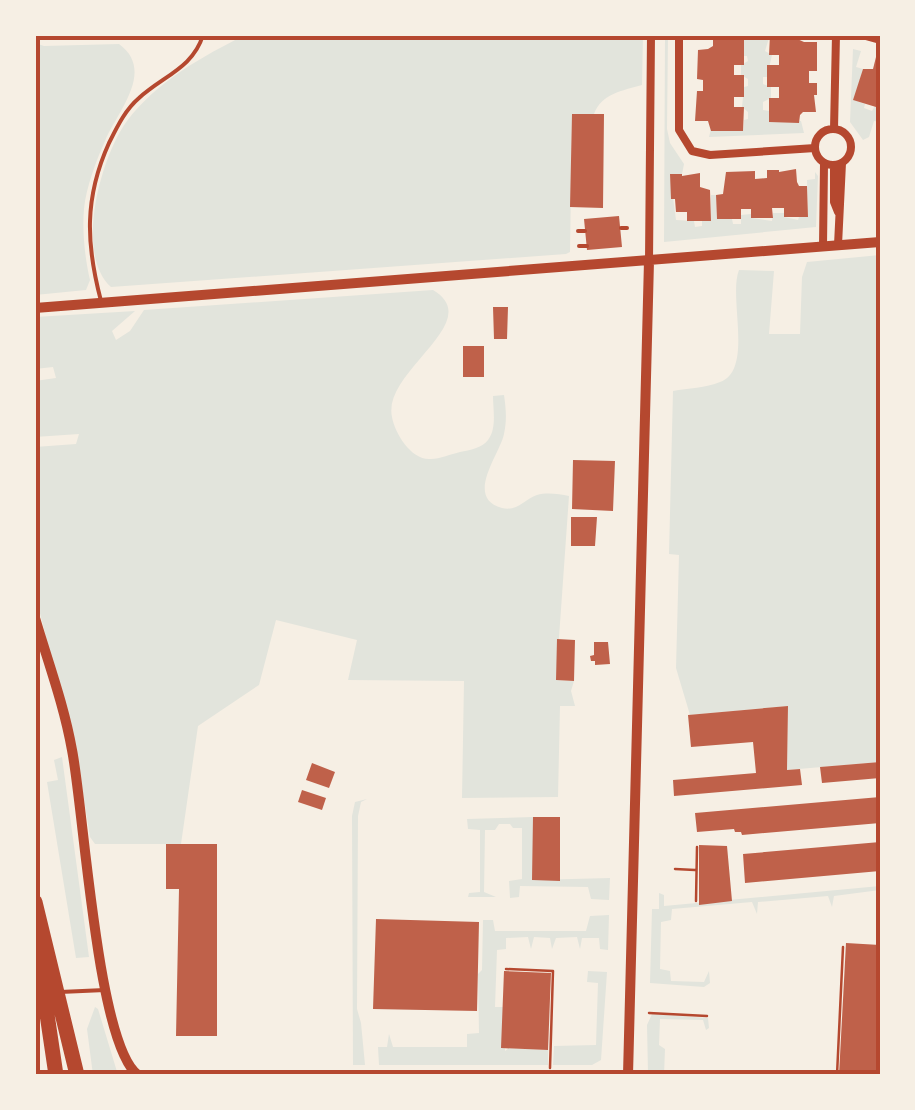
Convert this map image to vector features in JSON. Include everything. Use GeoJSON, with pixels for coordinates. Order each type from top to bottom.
{"type":"FeatureCollection","features":[{"type":"Feature","properties":{"kind":"highway"},"geometry":{"type":"LineString","coordinates":[[35,902],[77,1075]]}},
{"type":"Feature","properties":{"kind":"highway"},"geometry":{"type":"LineString","coordinates":[[35,930],[56,1075]]}},
{"type":"Feature","properties":{"kind":"street"},"geometry":{"type":"LineString","coordinates":[[628,1075],[651,35]]}},
{"type":"Feature","properties":{"kind":"street"},"geometry":{"type":"LineString","coordinates":[[679,35],[678,130],[692,150],[710,155],[815,148],[834,164],[842,202],[838,212],[838,245]]}},
{"type":"Feature","properties":{"kind":"street"},"geometry":{"type":"LineString","coordinates":[[834,129],[836,35]]}},
{"type":"Feature","properties":{"kind":"street"},"geometry":{"type":"LineString","coordinates":[[862,35],[880,40]]}},
{"type":"Feature","properties":{"kind":"street"},"geometry":{"type":"LineString","coordinates":[[815,148],[819,135],[834,129],[845,134],[851,144],[849,156],[834,164]]}},
{"type":"Feature","properties":{"kind":"street"},"geometry":{"type":"LineString","coordinates":[[823,246],[834,164]]}},
{"type":"Feature","properties":{"kind":"street"},"geometry":{"type":"LineString","coordinates":[[35,308],[880,242]]}},
{"type":"Feature","properties":{"kind":"street"},"geometry":{"type":"LineString","coordinates":[[35,618],[73,751],[105,990],[124,1058],[138,1075]]}},
{"type":"Feature","properties":{"kind":"lane"},"geometry":{"type":"LineString","coordinates":[[101,303],[89,239],[88,204],[103,157],[121,119],[138,98],[197,54],[203,35]]}},
{"type":"Feature","properties":{"kind":"lane"},"geometry":{"type":"LineString","coordinates":[[578,232],[585,231]]}},
{"type":"Feature","properties":{"kind":"lane"},"geometry":{"type":"LineString","coordinates":[[579,246],[586,246]]}},
{"type":"Feature","properties":{"kind":"lane"},"geometry":{"type":"LineString","coordinates":[[58,992],[105,990]]}},
{"type":"Feature","properties":{"kind":"path"},"geometry":{"type":"LineString","coordinates":[[696,901],[698,847]]}},
{"type":"Feature","properties":{"kind":"path"},"geometry":{"type":"LineString","coordinates":[[676,869],[697,870]]}},
{"type":"Feature","properties":{"kind":"path"},"geometry":{"type":"LineString","coordinates":[[837,1075],[843,947]]}},
{"type":"Feature","properties":{"kind":"path"},"geometry":{"type":"LineString","coordinates":[[506,969],[553,971],[550,1068]]}},
{"type":"Feature","properties":{"kind":"path"},"geometry":{"type":"LineString","coordinates":[[648,1012],[708,1016]]}},
{"type":"Feature","properties":{"kind":"shaded area"},"geometry":{"type":"Polygon","coordinates":[[[245,35],[643,35],[642,85],[607,97],[594,114],[572,114],[570,252],[566,254],[111,287],[100,272],[93,229],[101,180],[117,137],[139,107],[166,82],[245,35]]]}},
{"type":"Feature","properties":{"kind":"shaded area"},"geometry":{"type":"Polygon","coordinates":[[[668,35],[667,129],[670,143],[684,164],[682,174],[670,175],[676,220],[694,221],[695,227],[702,226],[702,221],[711,221],[711,195],[716,195],[717,219],[732,219],[733,224],[741,224],[741,215],[751,214],[752,218],[772,221],[773,213],[784,213],[784,217],[798,220],[808,216],[807,180],[815,179],[815,172],[816,227],[664,242],[668,35]]]}},
{"type":"Feature","properties":{"kind":"shaded area"},"geometry":{"type":"Polygon","coordinates":[[[715,35],[770,35],[765,51],[772,55],[763,84],[771,87],[771,98],[763,102],[763,110],[769,111],[769,122],[801,121],[804,133],[709,137],[711,129],[743,131],[744,120],[748,119],[748,112],[742,107],[744,87],[748,86],[748,79],[741,75],[741,65],[748,61],[744,41],[715,39],[715,35]]]}},
{"type":"Feature","properties":{"kind":"shaded area"},"geometry":{"type":"Polygon","coordinates":[[[35,43],[119,44],[134,66],[130,92],[102,149],[87,192],[84,236],[90,280],[86,290],[35,295],[35,43]]]}},
{"type":"Feature","properties":{"kind":"shaded area"},"geometry":{"type":"Polygon","coordinates":[[[853,49],[861,51],[856,67],[863,69],[854,100],[872,111],[876,104],[880,105],[880,122],[874,121],[869,137],[863,140],[850,122],[853,49]]]}},
{"type":"Feature","properties":{"kind":"shaded area"},"geometry":{"type":"Polygon","coordinates":[[[880,255],[880,762],[787,770],[788,706],[690,715],[676,668],[679,555],[669,554],[673,391],[715,384],[730,375],[738,348],[739,270],[774,271],[769,334],[800,334],[802,277],[807,262],[880,255]]]}},
{"type":"Feature","properties":{"kind":"shaded area"},"geometry":{"type":"Polygon","coordinates":[[[433,290],[446,303],[448,317],[393,400],[392,417],[401,438],[411,451],[424,458],[479,447],[493,430],[493,396],[504,395],[505,429],[485,485],[491,503],[507,509],[541,494],[569,496],[556,680],[574,681],[571,691],[575,706],[560,706],[558,797],[462,798],[464,681],[348,680],[357,640],[276,620],[259,685],[198,726],[181,844],[95,844],[90,837],[78,761],[35,594],[35,447],[76,444],[79,434],[35,437],[35,381],[56,378],[53,367],[35,369],[35,317],[135,311],[112,331],[116,340],[130,331],[144,310],[433,290]]]}},
{"type":"Feature","properties":{"kind":"shaded area"},"geometry":{"type":"Polygon","coordinates":[[[62,757],[89,957],[76,958],[47,782],[58,780],[54,760],[62,757]]]}},
{"type":"Feature","properties":{"kind":"shaded area"},"geometry":{"type":"Polygon","coordinates":[[[367,799],[361,802],[358,816],[357,1009],[365,1065],[353,1065],[352,816],[355,802],[367,799]]]}},
{"type":"Feature","properties":{"kind":"shaded area"},"geometry":{"type":"Polygon","coordinates":[[[533,817],[533,880],[610,878],[609,900],[591,899],[588,887],[520,886],[519,897],[510,898],[509,881],[522,879],[522,828],[510,824],[485,830],[484,892],[496,897],[468,897],[469,893],[480,892],[480,830],[468,829],[467,819],[533,817]]]}},
{"type":"Feature","properties":{"kind":"shaded area"},"geometry":{"type":"Polygon","coordinates":[[[880,886],[880,890],[834,896],[832,907],[828,896],[758,902],[757,914],[752,902],[672,909],[671,920],[661,922],[660,969],[670,971],[671,981],[704,982],[709,971],[710,983],[704,987],[650,983],[652,909],[659,909],[659,893],[664,895],[664,906],[880,886]]]}},
{"type":"Feature","properties":{"kind":"shaded area"},"geometry":{"type":"Polygon","coordinates":[[[609,915],[608,950],[600,949],[599,938],[582,938],[580,949],[577,937],[556,938],[552,949],[550,938],[534,937],[531,949],[528,937],[506,938],[506,949],[497,950],[495,1007],[503,1007],[505,1051],[548,1050],[548,1065],[379,1065],[378,1047],[387,1047],[389,1034],[393,1047],[467,1047],[467,1034],[479,1033],[478,974],[482,970],[483,920],[493,920],[495,931],[586,931],[590,916],[609,915]]]}},
{"type":"Feature","properties":{"kind":"shaded area"},"geometry":{"type":"Polygon","coordinates":[[[588,971],[607,972],[601,1060],[592,1065],[553,1065],[554,1046],[596,1045],[598,983],[587,982],[588,971]]]}},
{"type":"Feature","properties":{"kind":"shaded area"},"geometry":{"type":"Polygon","coordinates":[[[95,1007],[118,1075],[93,1075],[87,1029],[95,1007]]]}},
{"type":"Feature","properties":{"kind":"shaded area"},"geometry":{"type":"Polygon","coordinates":[[[652,1014],[708,1018],[706,1030],[703,1020],[660,1019],[664,1075],[648,1073],[647,1025],[652,1014]]]}},
{"type":"Feature","properties":{"kind":"building"},"geometry":{"type":"Polygon","coordinates":[[[770,35],[795,35],[804,42],[817,42],[817,71],[809,71],[809,83],[817,83],[816,112],[803,112],[799,123],[769,122],[769,98],[779,98],[779,87],[767,87],[767,65],[779,65],[779,55],[769,55],[770,35]]]}},
{"type":"Feature","properties":{"kind":"building"},"geometry":{"type":"Polygon","coordinates":[[[713,39],[744,40],[744,65],[734,65],[734,75],[744,75],[744,97],[734,97],[734,107],[744,107],[743,131],[711,131],[708,121],[695,121],[697,91],[703,91],[703,80],[697,79],[698,50],[713,46],[713,39]]]}},
{"type":"Feature","properties":{"kind":"building"},"geometry":{"type":"Polygon","coordinates":[[[876,57],[880,58],[880,98],[876,107],[853,100],[863,69],[873,69],[876,57]]]}},
{"type":"Feature","properties":{"kind":"building"},"geometry":{"type":"Polygon","coordinates":[[[572,114],[604,114],[603,208],[570,207],[572,114]]]}},
{"type":"Feature","properties":{"kind":"building"},"geometry":{"type":"Polygon","coordinates":[[[796,169],[799,186],[807,186],[808,217],[784,217],[784,208],[772,208],[773,218],[751,218],[751,209],[741,209],[741,219],[717,219],[716,195],[723,194],[726,172],[755,171],[755,179],[767,178],[767,170],[796,169]]]}},
{"type":"Feature","properties":{"kind":"building"},"geometry":{"type":"Polygon","coordinates":[[[700,173],[700,187],[710,190],[711,221],[687,221],[687,212],[676,212],[675,199],[671,199],[670,174],[700,173]]]}},
{"type":"Feature","properties":{"kind":"building"},"geometry":{"type":"Polygon","coordinates":[[[619,216],[622,247],[587,250],[584,219],[619,216]]]}},
{"type":"Feature","properties":{"kind":"building"},"geometry":{"type":"Polygon","coordinates":[[[493,307],[508,307],[507,339],[494,339],[493,307]]]}},
{"type":"Feature","properties":{"kind":"building"},"geometry":{"type":"Polygon","coordinates":[[[463,346],[484,346],[484,377],[463,377],[463,346]]]}},
{"type":"Feature","properties":{"kind":"building"},"geometry":{"type":"Polygon","coordinates":[[[573,460],[615,461],[613,511],[572,509],[573,460]]]}},
{"type":"Feature","properties":{"kind":"building"},"geometry":{"type":"Polygon","coordinates":[[[571,517],[597,517],[595,546],[571,546],[571,517]]]}},
{"type":"Feature","properties":{"kind":"building"},"geometry":{"type":"Polygon","coordinates":[[[557,639],[575,640],[574,681],[556,680],[557,639]]]}},
{"type":"Feature","properties":{"kind":"building"},"geometry":{"type":"Polygon","coordinates":[[[594,642],[608,642],[610,664],[595,665],[591,661],[594,642]]]}},
{"type":"Feature","properties":{"kind":"building"},"geometry":{"type":"Polygon","coordinates":[[[788,706],[787,770],[800,769],[802,785],[674,796],[673,780],[756,773],[753,742],[691,747],[688,715],[788,706]]]}},
{"type":"Feature","properties":{"kind":"building"},"geometry":{"type":"Polygon","coordinates":[[[880,762],[880,778],[822,783],[820,767],[880,762]]]}},
{"type":"Feature","properties":{"kind":"building"},"geometry":{"type":"Polygon","coordinates":[[[312,763],[335,772],[329,788],[306,780],[312,763]]]}},
{"type":"Feature","properties":{"kind":"building"},"geometry":{"type":"Polygon","coordinates":[[[302,790],[326,798],[322,810],[298,802],[302,790]]]}},
{"type":"Feature","properties":{"kind":"building"},"geometry":{"type":"Polygon","coordinates":[[[880,797],[880,823],[742,835],[734,829],[697,832],[695,813],[880,797]]]}},
{"type":"Feature","properties":{"kind":"building"},"geometry":{"type":"Polygon","coordinates":[[[533,817],[560,817],[560,881],[532,880],[533,817]]]}},
{"type":"Feature","properties":{"kind":"building"},"geometry":{"type":"Polygon","coordinates":[[[880,842],[880,871],[745,883],[743,854],[880,842]]]}},
{"type":"Feature","properties":{"kind":"building"},"geometry":{"type":"Polygon","coordinates":[[[166,844],[217,844],[217,1036],[176,1036],[179,889],[166,889],[166,844]]]}},
{"type":"Feature","properties":{"kind":"building"},"geometry":{"type":"Polygon","coordinates":[[[699,845],[727,846],[732,901],[699,905],[699,845]]]}},
{"type":"Feature","properties":{"kind":"building"},"geometry":{"type":"Polygon","coordinates":[[[376,919],[479,922],[477,1011],[373,1009],[376,919]]]}},
{"type":"Feature","properties":{"kind":"building"},"geometry":{"type":"Polygon","coordinates":[[[846,943],[880,945],[880,1075],[839,1075],[846,943]]]}},
{"type":"Feature","properties":{"kind":"building"},"geometry":{"type":"Polygon","coordinates":[[[504,971],[551,973],[548,1050],[501,1048],[504,971]]]}}]}
